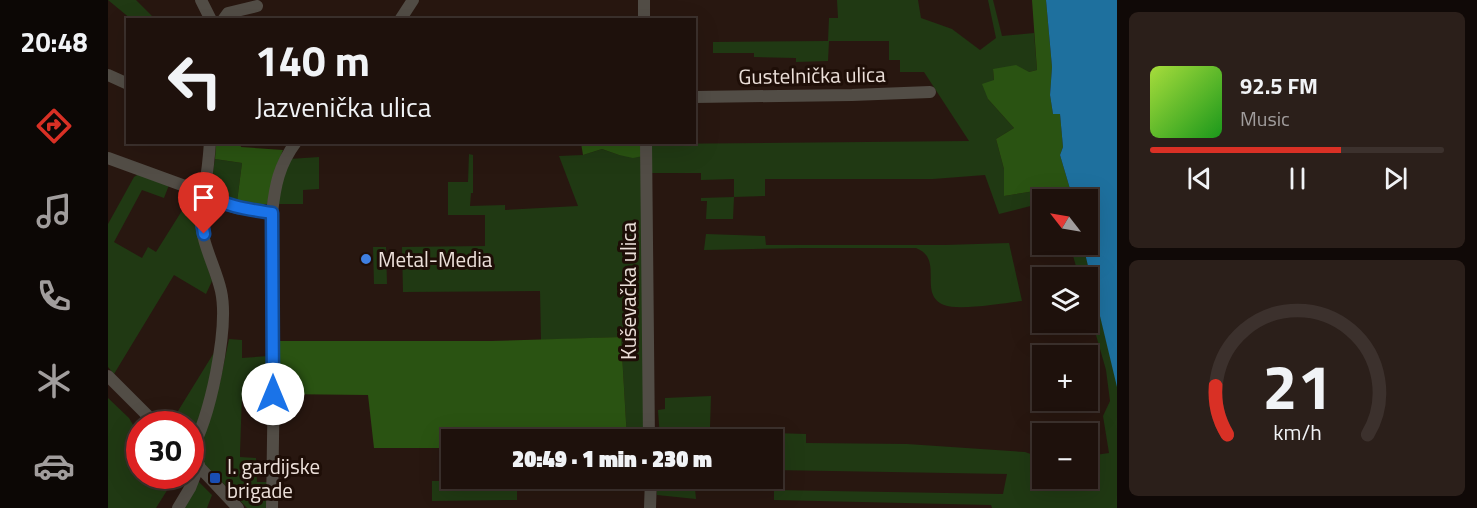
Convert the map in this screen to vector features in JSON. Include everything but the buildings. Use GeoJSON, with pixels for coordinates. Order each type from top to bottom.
{"type":"FeatureCollection","features":[{"type":"Feature","properties":{"kind":"street"},"geometry":{"type":"LineString","coordinates":[[201,0],[209,18]]}},
{"type":"Feature","properties":{"kind":"street"},"geometry":{"type":"LineString","coordinates":[[401,18],[413,0]]}},
{"type":"Feature","properties":{"kind":"street"},"geometry":{"type":"LineString","coordinates":[[644,0],[644,18]]}},
{"type":"Feature","properties":{"kind":"street"},"geometry":{"type":"LineString","coordinates":[[224,18],[228,13],[256,3],[260,18]]}},
{"type":"Feature","properties":{"kind":"street"},"geometry":{"type":"LineString","coordinates":[[108,75],[126,83]]}},
{"type":"Feature","properties":{"kind":"street","name":"Gustelnička ulica"},"geometry":{"type":"LineString","coordinates":[[696,97],[930,92]]}},
{"type":"Feature","properties":{"kind":"street"},"geometry":{"type":"LineString","coordinates":[[204,419],[220,354],[222,327],[221,292],[201,221],[201,204],[210,144]]}},
{"type":"Feature","properties":{"kind":"street"},"geometry":{"type":"LineString","coordinates":[[272,508],[274,371],[272,213],[274,194],[282,165],[295,144]]}},
{"type":"Feature","properties":{"kind":"street","name":"Kuševačka ulica"},"geometry":{"type":"LineString","coordinates":[[646,144],[649,429]]}},
{"type":"Feature","properties":{"kind":"street"},"geometry":{"type":"LineString","coordinates":[[108,158],[204,193],[237,208],[272,213]]}},
{"type":"Feature","properties":{"kind":"street"},"geometry":{"type":"LineString","coordinates":[[108,376],[143,411]]}},
{"type":"Feature","properties":{"kind":"street"},"geometry":{"type":"LineString","coordinates":[[204,471],[238,508]]}},
{"type":"Feature","properties":{"kind":"street"},"geometry":{"type":"LineString","coordinates":[[178,508],[189,489]]}},
{"type":"Feature","properties":{"kind":"street"},"geometry":{"type":"LineString","coordinates":[[650,508],[651,489]]}},
{"type":"Feature","properties":{"kind":"green space"},"geometry":{"type":"Polygon","coordinates":[[[108,0],[136,0],[154,18],[130,18],[108,0]]]}},
{"type":"Feature","properties":{"kind":"green space"},"geometry":{"type":"Polygon","coordinates":[[[837,0],[918,0],[921,18],[952,29],[980,50],[996,38],[988,0],[993,0],[1002,36],[1034,33],[1037,70],[1029,72],[993,70],[994,80],[988,99],[1014,128],[996,139],[1004,169],[1004,196],[1032,191],[1032,206],[999,214],[985,175],[933,179],[765,179],[765,196],[734,197],[734,179],[701,180],[701,173],[650,173],[650,144],[969,141],[924,72],[900,72],[900,60],[889,60],[889,41],[829,41],[828,61],[796,62],[796,58],[754,57],[754,53],[713,53],[713,42],[828,41],[829,18],[838,18],[837,0]]]}},
{"type":"Feature","properties":{"kind":"green space"},"geometry":{"type":"Polygon","coordinates":[[[1032,0],[1046,0],[1052,67],[1050,95],[1053,114],[1060,114],[1063,147],[1060,155],[1070,189],[1032,189],[1032,191],[1004,196],[1004,169],[996,139],[1014,128],[988,99],[982,84],[994,80],[993,69],[1016,65],[1029,72],[1037,70],[1032,0]]]}},
{"type":"Feature","properties":{"kind":"green space"},"geometry":{"type":"Polygon","coordinates":[[[216,144],[240,144],[241,147],[283,150],[267,204],[254,205],[237,202],[242,163],[215,159],[216,144]]]}},
{"type":"Feature","properties":{"kind":"green space"},"geometry":{"type":"Polygon","coordinates":[[[581,144],[643,144],[643,156],[633,158],[602,149],[583,155],[581,144]]]}},
{"type":"Feature","properties":{"kind":"green space"},"geometry":{"type":"Polygon","coordinates":[[[602,149],[619,155],[643,156],[643,429],[626,429],[621,337],[541,340],[540,291],[403,292],[402,247],[485,246],[485,215],[448,215],[448,182],[468,182],[469,154],[473,155],[473,193],[471,193],[470,206],[505,205],[505,210],[578,206],[559,156],[583,155],[602,149]]]}},
{"type":"Feature","properties":{"kind":"green space"},"geometry":{"type":"Polygon","coordinates":[[[319,157],[319,189],[303,190],[303,204],[277,204],[289,159],[319,157]]]}},
{"type":"Feature","properties":{"kind":"green space"},"geometry":{"type":"Polygon","coordinates":[[[215,159],[242,163],[237,202],[222,198],[210,189],[215,159]]]}},
{"type":"Feature","properties":{"kind":"green space"},"geometry":{"type":"Polygon","coordinates":[[[137,175],[169,185],[164,198],[142,190],[114,242],[142,258],[148,247],[156,252],[183,209],[195,217],[198,238],[212,281],[206,294],[174,275],[114,374],[108,367],[108,224],[137,175]]]}},
{"type":"Feature","properties":{"kind":"green space"},"geometry":{"type":"Polygon","coordinates":[[[734,197],[733,219],[706,219],[707,201],[701,201],[701,198],[734,197]]]}},
{"type":"Feature","properties":{"kind":"green space"},"geometry":{"type":"Polygon","coordinates":[[[706,234],[765,236],[766,245],[1009,243],[1022,301],[971,307],[944,305],[936,300],[932,293],[929,260],[916,248],[704,250],[706,234]]]}},
{"type":"Feature","properties":{"kind":"green space"},"geometry":{"type":"Polygon","coordinates":[[[373,247],[386,247],[387,284],[374,284],[373,247]]]}},
{"type":"Feature","properties":{"kind":"green space"},"geometry":{"type":"Polygon","coordinates":[[[1073,255],[1085,255],[1088,267],[1076,267],[1073,255]]]}},
{"type":"Feature","properties":{"kind":"green space"},"geometry":{"type":"Polygon","coordinates":[[[1098,306],[1117,384],[1117,508],[992,508],[991,505],[774,500],[774,490],[1003,494],[1007,474],[783,470],[783,433],[806,434],[806,443],[907,444],[1025,452],[1032,454],[1032,489],[1098,489],[1098,455],[1109,453],[1103,416],[1110,401],[1106,370],[1095,333],[1098,333],[1098,306]]]}},
{"type":"Feature","properties":{"kind":"green space"},"geometry":{"type":"Polygon","coordinates":[[[621,337],[626,429],[441,429],[441,448],[374,448],[368,395],[278,394],[277,341],[491,341],[621,337]]]}},
{"type":"Feature","properties":{"kind":"green space"},"geometry":{"type":"Polygon","coordinates":[[[229,339],[242,340],[242,358],[269,356],[268,394],[242,394],[240,453],[240,457],[256,458],[257,482],[267,482],[267,508],[247,508],[204,463],[204,428],[220,382],[229,339]]]}},
{"type":"Feature","properties":{"kind":"green space"},"geometry":{"type":"Polygon","coordinates":[[[215,351],[201,411],[178,411],[215,351]]]}},
{"type":"Feature","properties":{"kind":"green space"},"geometry":{"type":"Polygon","coordinates":[[[711,396],[710,427],[659,429],[658,410],[665,409],[665,398],[711,396]]]}},
{"type":"Feature","properties":{"kind":"green space"},"geometry":{"type":"Polygon","coordinates":[[[108,398],[126,415],[126,489],[168,489],[156,508],[108,508],[108,398]]]}},
{"type":"Feature","properties":{"kind":"green space"},"geometry":{"type":"Polygon","coordinates":[[[432,481],[441,481],[441,489],[517,489],[517,500],[432,501],[432,481]]]}},
{"type":"Feature","properties":{"kind":"green space"},"geometry":{"type":"Polygon","coordinates":[[[204,487],[212,495],[207,508],[182,508],[193,489],[204,489],[204,487]]]}},
{"type":"Feature","properties":{"kind":"green space"},"geometry":{"type":"Polygon","coordinates":[[[657,489],[695,489],[696,499],[657,495],[657,489]]]}},
{"type":"Feature","properties":{"kind":"water"},"geometry":{"type":"Polygon","coordinates":[[[1046,0],[1117,0],[1117,387],[1098,308],[1098,267],[1088,267],[1085,255],[1098,255],[1098,189],[1070,189],[1060,155],[1063,147],[1060,114],[1053,114],[1050,95],[1052,67],[1046,0]]]}},
{"type":"Feature","properties":{"kind":"place","name":"Metal-Media"},"geometry":{"type":"Point","coordinates":[366,259]}},
{"type":"Feature","properties":{"kind":"place","name":"I. gardijske brigade"},"geometry":{"type":"Point","coordinates":[215,478]}},
{"type":"Feature","properties":{"kind":"route"},"geometry":{"type":"LineString","coordinates":[[204,234],[201,204],[204,193],[237,208],[272,213],[273,394]]}}]}
